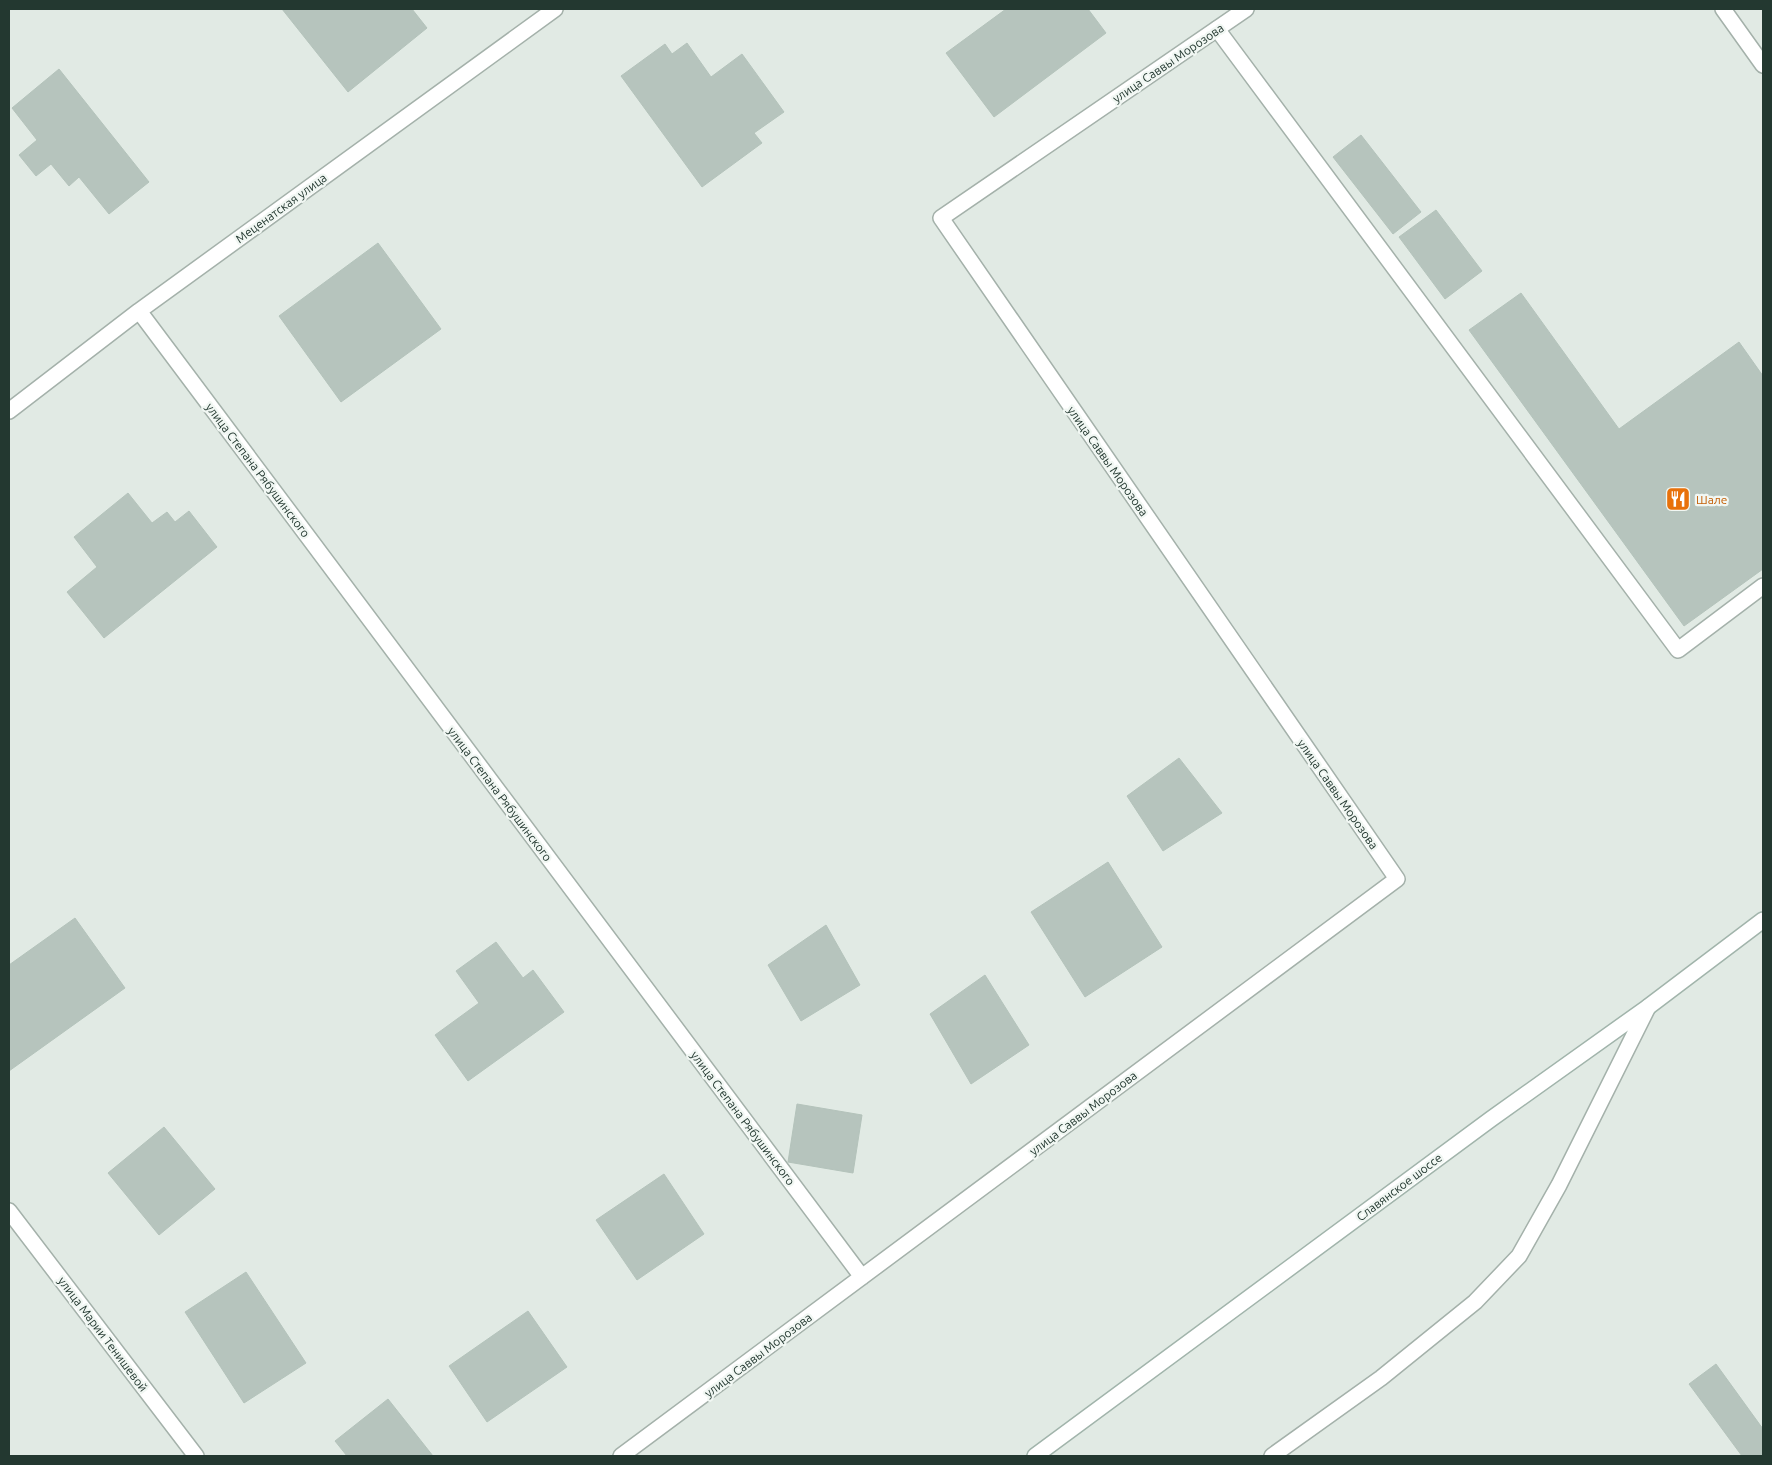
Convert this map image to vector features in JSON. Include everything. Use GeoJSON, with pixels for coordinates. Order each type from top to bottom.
{"type":"FeatureCollection","features":[{"type":"Feature","properties":{"kind":"street","name":"Меценатская улица"},"geometry":{"type":"LineString","coordinates":[[9,411],[139,311],[556,9]]}},
{"type":"Feature","properties":{"kind":"street","name":"улица Саввы Морозова"},"geometry":{"type":"LineString","coordinates":[[622,1456],[1397,879],[941,218],[1246,9]]}},
{"type":"Feature","properties":{"kind":"street"},"geometry":{"type":"LineString","coordinates":[[1723,9],[1763,65]]}},
{"type":"Feature","properties":{"kind":"street"},"geometry":{"type":"LineString","coordinates":[[1217,28],[1678,650],[1763,586]]}},
{"type":"Feature","properties":{"kind":"street","name":"улица Степана Рябушинского"},"geometry":{"type":"LineString","coordinates":[[139,311],[862,1277]]}},
{"type":"Feature","properties":{"kind":"street","name":"Славянское шоссе"},"geometry":{"type":"LineString","coordinates":[[1035,1456],[1491,1119],[1648,1007],[1763,920]]}},
{"type":"Feature","properties":{"kind":"street"},"geometry":{"type":"LineString","coordinates":[[1272,1456],[1381,1378],[1475,1302],[1519,1256],[1559,1185],[1648,1007]]}},
{"type":"Feature","properties":{"kind":"street","name":"улица Марии Тенишевой"},"geometry":{"type":"LineString","coordinates":[[9,1211],[196,1456]]}},
{"type":"Feature","properties":{"kind":"building"},"geometry":{"type":"Polygon","coordinates":[[[282,9],[412,9],[427,28],[348,92],[282,9]]]}},
{"type":"Feature","properties":{"kind":"building"},"geometry":{"type":"Polygon","coordinates":[[[1006,9],[1088,9],[1106,33],[994,117],[946,53],[1006,9]]]}},
{"type":"Feature","properties":{"kind":"building"},"geometry":{"type":"Polygon","coordinates":[[[687,43],[711,77],[742,54],[784,112],[754,133],[762,143],[702,187],[621,76],[665,44],[672,54],[687,43]]]}},
{"type":"Feature","properties":{"kind":"building"},"geometry":{"type":"Polygon","coordinates":[[[59,69],[149,182],[109,214],[79,177],[69,186],[51,164],[36,176],[19,155],[37,140],[12,108],[59,69]]]}},
{"type":"Feature","properties":{"kind":"building"},"geometry":{"type":"Polygon","coordinates":[[[1361,135],[1421,212],[1393,234],[1333,157],[1361,135]]]}},
{"type":"Feature","properties":{"kind":"building"},"geometry":{"type":"Polygon","coordinates":[[[1436,210],[1482,271],[1445,299],[1399,237],[1436,210]]]}},
{"type":"Feature","properties":{"kind":"building"},"geometry":{"type":"Polygon","coordinates":[[[378,243],[441,329],[341,402],[279,316],[378,243]]]}},
{"type":"Feature","properties":{"kind":"building","name":"Шале"},"geometry":{"type":"Polygon","coordinates":[[[1521,293],[1619,429],[1739,342],[1763,376],[1763,569],[1684,626],[1469,330],[1521,293]]]}},
{"type":"Feature","properties":{"kind":"building"},"geometry":{"type":"Polygon","coordinates":[[[128,493],[152,523],[167,512],[175,522],[189,511],[217,547],[104,638],[67,592],[97,567],[74,537],[128,493]]]}},
{"type":"Feature","properties":{"kind":"building"},"geometry":{"type":"Polygon","coordinates":[[[1179,758],[1222,813],[1163,851],[1127,796],[1179,758]]]}},
{"type":"Feature","properties":{"kind":"building"},"geometry":{"type":"Polygon","coordinates":[[[1108,862],[1162,947],[1085,997],[1031,912],[1108,862]]]}},
{"type":"Feature","properties":{"kind":"building"},"geometry":{"type":"Polygon","coordinates":[[[75,918],[125,988],[9,1071],[9,965],[75,918]]]}},
{"type":"Feature","properties":{"kind":"building"},"geometry":{"type":"Polygon","coordinates":[[[826,925],[860,985],[801,1021],[768,965],[826,925]]]}},
{"type":"Feature","properties":{"kind":"building"},"geometry":{"type":"Polygon","coordinates":[[[496,942],[523,978],[533,970],[564,1012],[468,1081],[435,1035],[479,1003],[456,971],[496,942]]]}},
{"type":"Feature","properties":{"kind":"building"},"geometry":{"type":"Polygon","coordinates":[[[985,975],[1029,1045],[971,1084],[930,1014],[985,975]]]}},
{"type":"Feature","properties":{"kind":"building"},"geometry":{"type":"Polygon","coordinates":[[[797,1104],[862,1115],[853,1173],[788,1162],[797,1104]]]}},
{"type":"Feature","properties":{"kind":"building"},"geometry":{"type":"Polygon","coordinates":[[[164,1127],[215,1189],[159,1235],[108,1173],[164,1127]]]}},
{"type":"Feature","properties":{"kind":"building"},"geometry":{"type":"Polygon","coordinates":[[[664,1174],[704,1234],[637,1280],[596,1220],[664,1174]]]}},
{"type":"Feature","properties":{"kind":"building"},"geometry":{"type":"Polygon","coordinates":[[[246,1272],[306,1363],[244,1403],[185,1312],[246,1272]]]}},
{"type":"Feature","properties":{"kind":"building"},"geometry":{"type":"Polygon","coordinates":[[[528,1311],[567,1367],[487,1422],[449,1366],[528,1311]]]}},
{"type":"Feature","properties":{"kind":"building"},"geometry":{"type":"Polygon","coordinates":[[[1716,1364],[1763,1429],[1763,1456],[1742,1456],[1689,1384],[1716,1364]]]}},
{"type":"Feature","properties":{"kind":"building"},"geometry":{"type":"Polygon","coordinates":[[[388,1399],[433,1456],[347,1456],[335,1441],[388,1399]]]}},
{"type":"Feature","properties":{"kind":"place","name":"Шале"},"geometry":{"type":"Point","coordinates":[1678,499]}}]}
